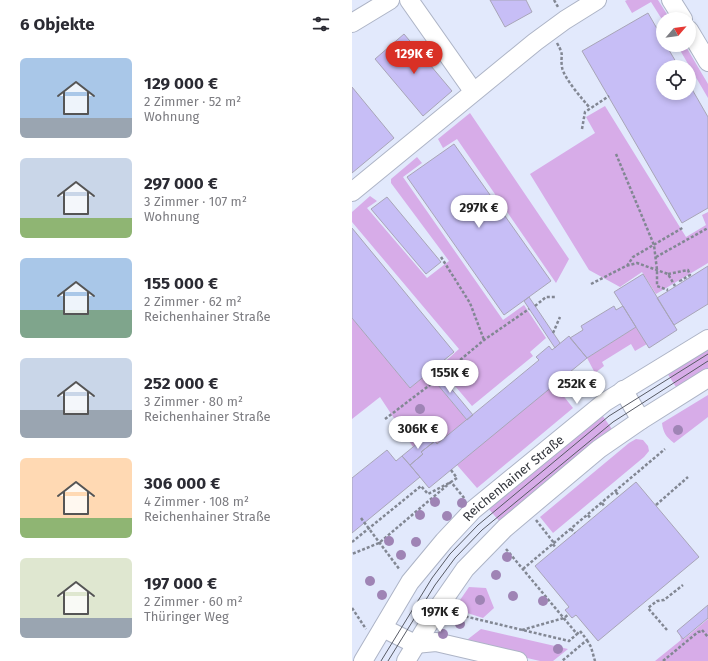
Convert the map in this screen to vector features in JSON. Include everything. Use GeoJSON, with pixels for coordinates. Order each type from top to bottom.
{"type":"FeatureCollection","features":[{"type":"Feature","properties":{"kind":"street"},"geometry":{"type":"LineString","coordinates":[[352,23],[390,0]]}},
{"type":"Feature","properties":{"kind":"street"},"geometry":{"type":"LineString","coordinates":[[409,0],[473,91]]}},
{"type":"Feature","properties":{"kind":"street"},"geometry":{"type":"LineString","coordinates":[[352,192],[473,91],[550,31],[597,0]]}},
{"type":"Feature","properties":{"kind":"street"},"geometry":{"type":"LineString","coordinates":[[671,0],[678,12]]}},
{"type":"Feature","properties":{"kind":"street"},"geometry":{"type":"LineString","coordinates":[[696,42],[708,62]]}},
{"type":"Feature","properties":{"kind":"street","name":"Reichenhainer Straße"},"geometry":{"type":"LineString","coordinates":[[363,661],[410,582],[452,531],[474,510],[601,405],[623,390],[708,339]]}},
{"type":"Feature","properties":{"kind":"street"},"geometry":{"type":"LineString","coordinates":[[406,661],[440,605],[465,569],[496,537],[599,449],[641,420],[708,378]]}},
{"type":"Feature","properties":{"kind":"street"},"geometry":{"type":"LineString","coordinates":[[623,390],[641,420]]}},
{"type":"Feature","properties":{"kind":"street"},"geometry":{"type":"LineString","coordinates":[[383,628],[415,644],[436,642],[518,661]]}},
{"type":"Feature","properties":{"kind":"path"},"geometry":{"type":"LineString","coordinates":[[550,31],[563,54],[562,68],[578,95],[590,108]]}},
{"type":"Feature","properties":{"kind":"path"},"geometry":{"type":"LineString","coordinates":[[582,129],[585,112],[609,96]]}},
{"type":"Feature","properties":{"kind":"path"},"geometry":{"type":"LineString","coordinates":[[616,154],[654,245],[657,286],[668,290]]}},
{"type":"Feature","properties":{"kind":"path"},"geometry":{"type":"LineString","coordinates":[[626,266],[633,257],[684,227]]}},
{"type":"Feature","properties":{"kind":"path"},"geometry":{"type":"LineString","coordinates":[[656,257],[708,228]]}},
{"type":"Feature","properties":{"kind":"path"},"geometry":{"type":"LineString","coordinates":[[442,257],[470,303],[484,340]]}},
{"type":"Feature","properties":{"kind":"path"},"geometry":{"type":"LineString","coordinates":[[591,284],[626,266],[638,263],[668,274],[688,270],[690,275],[680,281],[681,283]]}},
{"type":"Feature","properties":{"kind":"path"},"geometry":{"type":"LineString","coordinates":[[668,274],[675,286]]}},
{"type":"Feature","properties":{"kind":"path"},"geometry":{"type":"LineString","coordinates":[[535,306],[546,298],[556,296]]}},
{"type":"Feature","properties":{"kind":"path"},"geometry":{"type":"LineString","coordinates":[[441,376],[484,340],[529,309]]}},
{"type":"Feature","properties":{"kind":"path"},"geometry":{"type":"LineString","coordinates":[[553,333],[560,317]]}},
{"type":"Feature","properties":{"kind":"path"},"geometry":{"type":"LineString","coordinates":[[385,419],[435,381]]}},
{"type":"Feature","properties":{"kind":"path"},"geometry":{"type":"LineString","coordinates":[[523,569],[616,492],[665,448]]}},
{"type":"Feature","properties":{"kind":"path"},"geometry":{"type":"LineString","coordinates":[[352,554],[379,543],[457,478],[451,470]]}},
{"type":"Feature","properties":{"kind":"path"},"geometry":{"type":"LineString","coordinates":[[656,505],[688,477]]}},
{"type":"Feature","properties":{"kind":"path"},"geometry":{"type":"LineString","coordinates":[[452,482],[474,510]]}},
{"type":"Feature","properties":{"kind":"path"},"geometry":{"type":"LineString","coordinates":[[352,542],[421,486],[428,494],[452,482]]}},
{"type":"Feature","properties":{"kind":"path"},"geometry":{"type":"LineString","coordinates":[[616,492],[619,496]]}},
{"type":"Feature","properties":{"kind":"path"},"geometry":{"type":"LineString","coordinates":[[602,503],[606,507]]}},
{"type":"Feature","properties":{"kind":"path"},"geometry":{"type":"LineString","coordinates":[[588,515],[591,519]]}},
{"type":"Feature","properties":{"kind":"path"},"geometry":{"type":"LineString","coordinates":[[361,518],[410,582]]}},
{"type":"Feature","properties":{"kind":"path"},"geometry":{"type":"LineString","coordinates":[[571,529],[575,533]]}},
{"type":"Feature","properties":{"kind":"path"},"geometry":{"type":"LineString","coordinates":[[545,532],[556,548]]}},
{"type":"Feature","properties":{"kind":"path"},"geometry":{"type":"LineString","coordinates":[[496,537],[577,634]]}},
{"type":"Feature","properties":{"kind":"path"},"geometry":{"type":"LineString","coordinates":[[667,630],[648,608],[657,601],[664,600],[682,585]]}},
{"type":"Feature","properties":{"kind":"path"},"geometry":{"type":"LineString","coordinates":[[440,605],[449,613],[569,641],[580,632],[587,640],[595,661]]}},
{"type":"Feature","properties":{"kind":"path"},"geometry":{"type":"LineString","coordinates":[[522,630],[564,618],[569,614]]}},
{"type":"Feature","properties":{"kind":"path"},"geometry":{"type":"LineString","coordinates":[[663,661],[698,632],[703,630],[708,637]]}},
{"type":"Feature","properties":{"kind":"path"},"geometry":{"type":"LineString","coordinates":[[562,661],[587,640]]}},
{"type":"Feature","properties":{"kind":"shaded area"},"geometry":{"type":"Polygon","coordinates":[[[658,0],[666,12],[657,12],[651,2],[632,13],[625,1],[658,0]]]}},
{"type":"Feature","properties":{"kind":"shaded area"},"geometry":{"type":"Polygon","coordinates":[[[681,52],[689,52],[694,60],[686,60],[681,52]]]}},
{"type":"Feature","properties":{"kind":"shaded area"},"geometry":{"type":"Polygon","coordinates":[[[696,64],[708,84],[708,98],[696,77],[696,64]]]}},
{"type":"Feature","properties":{"kind":"shaded area"},"geometry":{"type":"Polygon","coordinates":[[[605,106],[686,237],[706,225],[702,215],[708,212],[708,263],[656,294],[642,272],[620,287],[589,270],[530,174],[595,133],[586,117],[605,106]]]}},
{"type":"Feature","properties":{"kind":"shaded area"},"geometry":{"type":"Polygon","coordinates":[[[470,113],[569,259],[556,283],[457,139],[443,148],[438,139],[470,113]]]}},
{"type":"Feature","properties":{"kind":"shaded area"},"geometry":{"type":"Polygon","coordinates":[[[417,157],[422,163],[403,177],[503,320],[524,305],[546,338],[530,352],[533,356],[472,406],[439,367],[459,349],[352,222],[352,212],[370,196],[377,201],[367,208],[427,278],[449,261],[391,183],[391,179],[417,157]]]}},
{"type":"Feature","properties":{"kind":"shaded area"},"geometry":{"type":"Polygon","coordinates":[[[352,318],[410,388],[428,373],[467,420],[437,444],[429,434],[413,447],[380,397],[352,419],[352,318]]]}},
{"type":"Feature","properties":{"kind":"shaded area"},"geometry":{"type":"Polygon","coordinates":[[[636,327],[647,344],[635,351],[631,344],[602,362],[604,366],[595,373],[587,358],[636,327]]]}},
{"type":"Feature","properties":{"kind":"shaded area"},"geometry":{"type":"Polygon","coordinates":[[[708,343],[708,372],[678,390],[665,370],[708,343]]]}},
{"type":"Feature","properties":{"kind":"shaded area"},"geometry":{"type":"Polygon","coordinates":[[[554,384],[573,408],[477,488],[457,465],[554,384]]]}},
{"type":"Feature","properties":{"kind":"shaded area"},"geometry":{"type":"Polygon","coordinates":[[[708,395],[708,417],[674,443],[665,434],[662,423],[708,395]]]}},
{"type":"Feature","properties":{"kind":"shaded area"},"geometry":{"type":"Polygon","coordinates":[[[600,412],[614,432],[502,524],[486,506],[600,412]]]}},
{"type":"Feature","properties":{"kind":"shaded area"},"geometry":{"type":"Polygon","coordinates":[[[636,439],[643,440],[648,446],[649,451],[644,457],[553,533],[540,517],[629,443],[636,439]]]}},
{"type":"Feature","properties":{"kind":"shaded area"},"geometry":{"type":"Polygon","coordinates":[[[469,587],[486,588],[494,608],[483,618],[461,611],[458,603],[469,587]]]}},
{"type":"Feature","properties":{"kind":"shaded area"},"geometry":{"type":"Polygon","coordinates":[[[708,619],[708,661],[655,661],[681,640],[680,634],[684,639],[708,619]]]}},
{"type":"Feature","properties":{"kind":"shaded area"},"geometry":{"type":"Polygon","coordinates":[[[481,629],[568,649],[553,661],[540,661],[463,643],[481,629]]]}},
{"type":"Feature","properties":{"kind":"building"},"geometry":{"type":"Polygon","coordinates":[[[490,0],[526,0],[532,12],[505,27],[490,0]]]}},
{"type":"Feature","properties":{"kind":"building"},"geometry":{"type":"Polygon","coordinates":[[[648,13],[656,27],[656,52],[670,52],[675,60],[656,60],[656,100],[696,100],[696,96],[708,117],[708,208],[682,223],[582,51],[648,13]]]}},
{"type":"Feature","properties":{"kind":"building"},"geometry":{"type":"Polygon","coordinates":[[[404,34],[452,91],[423,116],[375,59],[404,34]]]}},
{"type":"Feature","properties":{"kind":"building"},"geometry":{"type":"Polygon","coordinates":[[[352,87],[394,138],[352,173],[352,87]]]}},
{"type":"Feature","properties":{"kind":"building"},"geometry":{"type":"Polygon","coordinates":[[[454,144],[551,281],[504,315],[407,177],[454,144]]]}},
{"type":"Feature","properties":{"kind":"building"},"geometry":{"type":"Polygon","coordinates":[[[387,197],[441,262],[426,274],[371,209],[387,197]]]}},
{"type":"Feature","properties":{"kind":"building"},"geometry":{"type":"Polygon","coordinates":[[[352,228],[454,352],[410,388],[352,318],[352,228]]]}},
{"type":"Feature","properties":{"kind":"building"},"geometry":{"type":"Polygon","coordinates":[[[708,266],[708,304],[674,325],[657,298],[708,266]]]}},
{"type":"Feature","properties":{"kind":"building"},"geometry":{"type":"Polygon","coordinates":[[[643,274],[677,330],[649,348],[614,292],[643,274]]]}},
{"type":"Feature","properties":{"kind":"building"},"geometry":{"type":"Polygon","coordinates":[[[529,297],[560,343],[555,348],[524,301],[529,297]]]}},
{"type":"Feature","properties":{"kind":"building"},"geometry":{"type":"Polygon","coordinates":[[[614,306],[616,310],[623,306],[636,327],[587,358],[570,338],[583,330],[581,326],[614,306]]]}},
{"type":"Feature","properties":{"kind":"building"},"geometry":{"type":"Polygon","coordinates":[[[569,336],[587,358],[429,488],[410,465],[423,454],[421,452],[435,441],[437,444],[539,360],[536,357],[549,346],[552,350],[569,336]]]}},
{"type":"Feature","properties":{"kind":"building"},"geometry":{"type":"Polygon","coordinates":[[[434,368],[473,415],[467,420],[428,373],[434,368]]]}},
{"type":"Feature","properties":{"kind":"building"},"geometry":{"type":"Polygon","coordinates":[[[429,434],[435,441],[421,452],[423,454],[410,465],[402,456],[429,434]]]}},
{"type":"Feature","properties":{"kind":"building"},"geometry":{"type":"Polygon","coordinates":[[[387,450],[396,461],[402,456],[420,477],[352,533],[352,478],[387,450]]]}},
{"type":"Feature","properties":{"kind":"building"},"geometry":{"type":"Polygon","coordinates":[[[636,482],[699,557],[598,641],[576,615],[572,618],[565,610],[569,607],[535,566],[636,482]]]}},
{"type":"Feature","properties":{"kind":"building"},"geometry":{"type":"Polygon","coordinates":[[[708,605],[708,618],[683,639],[677,631],[708,605]]]}},
{"type":"Feature","properties":{"kind":"tram line"},"geometry":{"type":"LineString","coordinates":[[381,661],[432,578],[450,554],[478,525],[609,416],[708,354]]}},
{"type":"Feature","properties":{"kind":"tram line"},"geometry":{"type":"LineString","coordinates":[[388,661],[435,585],[455,558],[482,530],[613,422],[708,361]]}}]}
